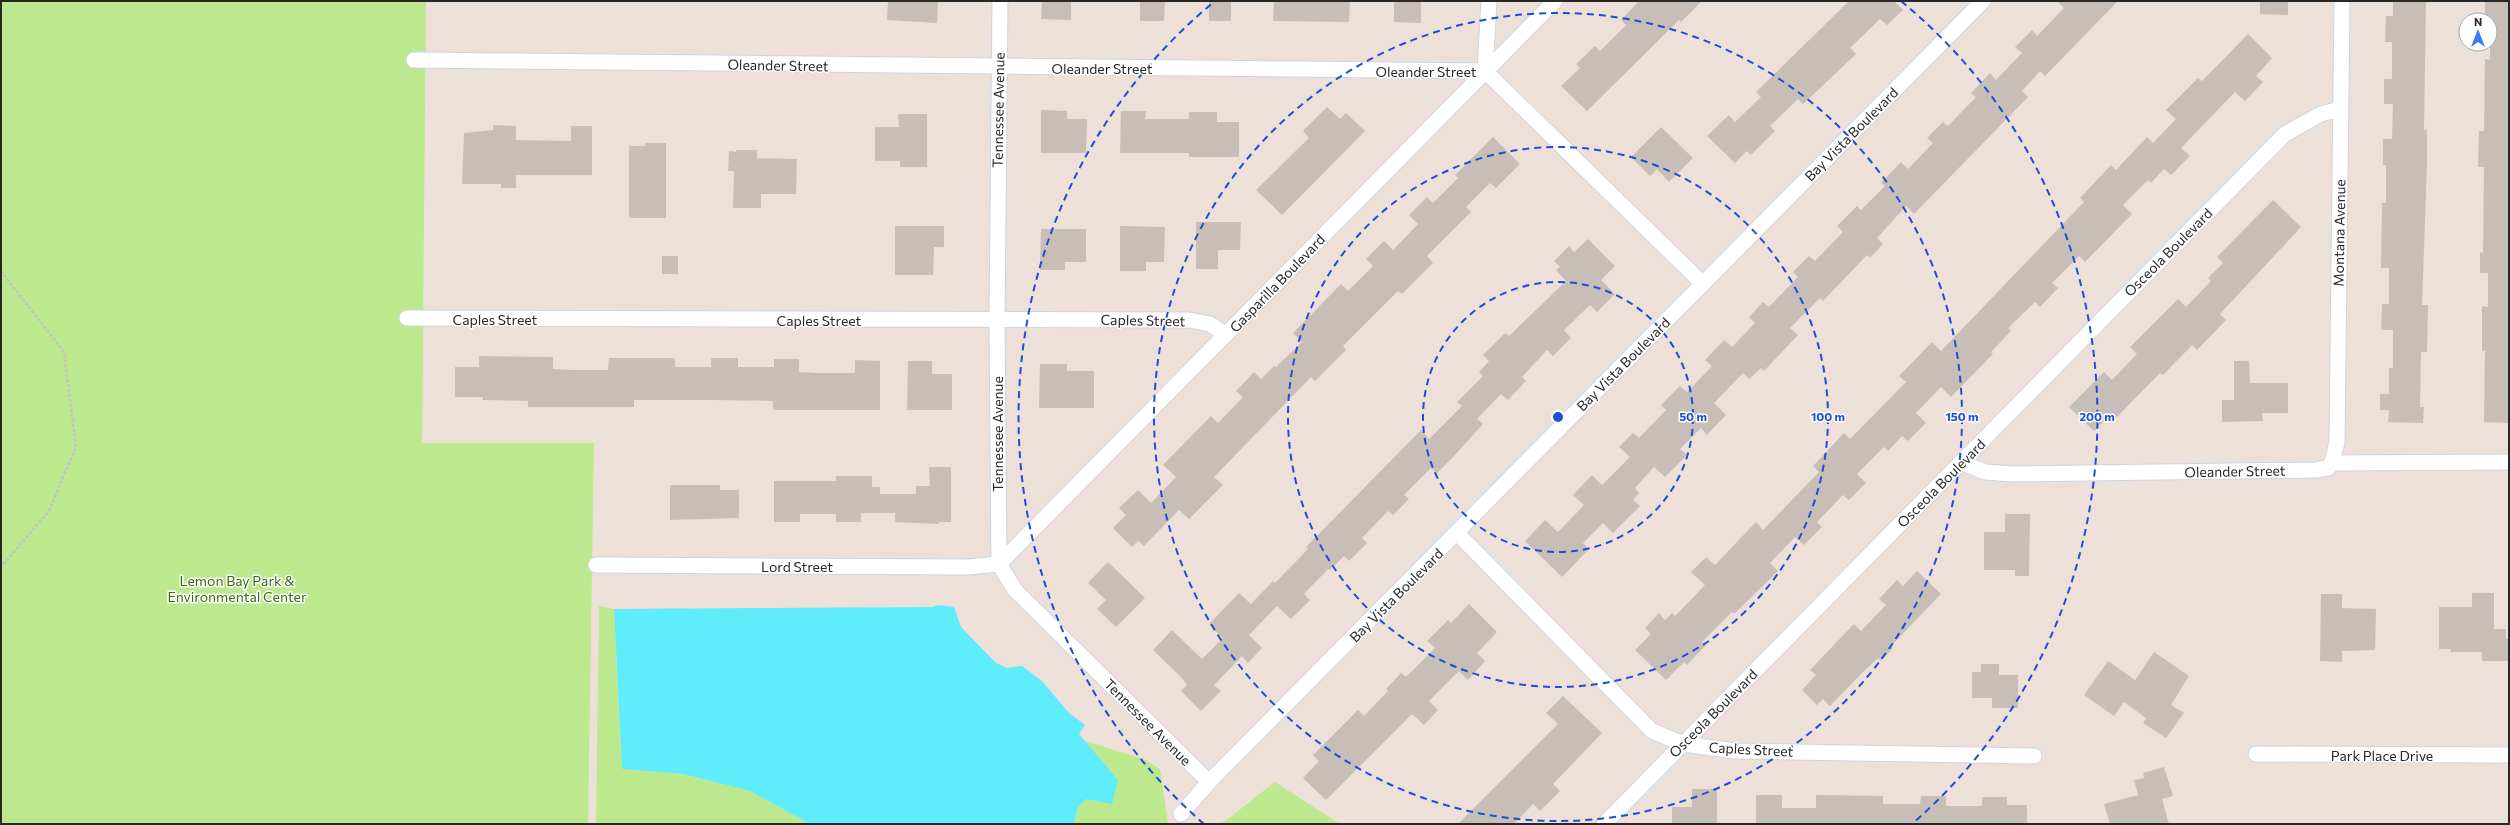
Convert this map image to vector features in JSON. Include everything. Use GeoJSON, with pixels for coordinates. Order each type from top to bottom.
{"type":"FeatureCollection","features":[{"type":"Feature","properties":{"kind":"street","name":"Tennessee Avenue"},"geometry":{"type":"LineString","coordinates":[[1000,1],[998,67],[997,321],[999,564],[1015,590],[1209,782]]}},
{"type":"Feature","properties":{"kind":"street"},"geometry":{"type":"LineString","coordinates":[[1485,71],[1489,1]]}},
{"type":"Feature","properties":{"kind":"street","name":"Gasparilla Boulevard"},"geometry":{"type":"LineString","coordinates":[[999,564],[1555,1]]}},
{"type":"Feature","properties":{"kind":"street","name":"Bay Vista Boulevard"},"geometry":{"type":"LineString","coordinates":[[1180,814],[1209,782],[1984,1]]}},
{"type":"Feature","properties":{"kind":"street","name":"Montana Avenue"},"geometry":{"type":"LineString","coordinates":[[2332,463],[2337,442],[2342,1]]}},
{"type":"Feature","properties":{"kind":"street","name":"Oleander Street"},"geometry":{"type":"LineString","coordinates":[[414,60],[1485,71],[1703,284]]}},
{"type":"Feature","properties":{"kind":"street","name":"Osceola Boulevard"},"geometry":{"type":"LineString","coordinates":[[1604,824],[2285,134],[2321,114],[2340,109]]}},
{"type":"Feature","properties":{"kind":"street","name":"Caples Street"},"geometry":{"type":"LineString","coordinates":[[407,318],[997,321],[1044,318],[1189,320],[1210,324],[1226,335]]}},
{"type":"Feature","properties":{"kind":"street","name":"Oleander Street"},"geometry":{"type":"LineString","coordinates":[[1961,462],[1985,472],[2012,474],[2316,470],[2328,468],[2332,463],[2509,462]]}},
{"type":"Feature","properties":{"kind":"street","name":"Caples Street"},"geometry":{"type":"LineString","coordinates":[[1457,533],[1652,731],[1683,744],[1734,751],[2034,756]]}},
{"type":"Feature","properties":{"kind":"street","name":"Lord Street"},"geometry":{"type":"LineString","coordinates":[[596,565],[968,567],[999,564]]}},
{"type":"Feature","properties":{"kind":"street","name":"Park Place Drive"},"geometry":{"type":"LineString","coordinates":[[2256,754],[2509,755]]}},
{"type":"Feature","properties":{"kind":"path"},"geometry":{"type":"LineString","coordinates":[[1,270],[64,352],[76,447],[49,511],[1,567]]}},
{"type":"Feature","properties":{"kind":"green space","name":"Lemon Bay Park & Environmental Center"},"geometry":{"type":"Polygon","coordinates":[[[1,1],[426,1],[422,443],[594,443],[588,824],[1,824],[1,1]]]}},
{"type":"Feature","properties":{"kind":"green space"},"geometry":{"type":"Polygon","coordinates":[[[599,606],[614,609],[622,769],[683,774],[750,791],[810,824],[596,824],[599,606]]]}},
{"type":"Feature","properties":{"kind":"green space"},"geometry":{"type":"Polygon","coordinates":[[[1085,741],[1144,759],[1160,769],[1168,824],[1074,824],[1078,807],[1086,798],[1112,804],[1103,763],[1085,741]]]}},
{"type":"Feature","properties":{"kind":"green space"},"geometry":{"type":"Polygon","coordinates":[[[1275,782],[1340,824],[1216,824],[1224,822],[1275,782]]]}},
{"type":"Feature","properties":{"kind":"water"},"geometry":{"type":"Polygon","coordinates":[[[938,605],[954,607],[961,627],[996,663],[1007,668],[1022,666],[1042,681],[1069,713],[1085,725],[1079,734],[1118,780],[1112,804],[1086,799],[1078,807],[1074,824],[810,824],[750,791],[683,774],[622,769],[614,609],[932,607],[938,605]]]}},
{"type":"Feature","properties":{"kind":"building"},"geometry":{"type":"Polygon","coordinates":[[[888,1],[938,1],[937,23],[887,20],[888,1]]]}},
{"type":"Feature","properties":{"kind":"building"},"geometry":{"type":"Polygon","coordinates":[[[1042,1],[1071,1],[1071,20],[1041,19],[1042,1]]]}},
{"type":"Feature","properties":{"kind":"building"},"geometry":{"type":"Polygon","coordinates":[[[1140,1],[1165,1],[1164,21],[1140,21],[1140,1]]]}},
{"type":"Feature","properties":{"kind":"building"},"geometry":{"type":"Polygon","coordinates":[[[1209,1],[1231,1],[1231,21],[1209,21],[1209,1]]]}},
{"type":"Feature","properties":{"kind":"building"},"geometry":{"type":"Polygon","coordinates":[[[1274,1],[1350,1],[1349,22],[1273,21],[1274,1]]]}},
{"type":"Feature","properties":{"kind":"building"},"geometry":{"type":"Polygon","coordinates":[[[1394,1],[1421,1],[1421,23],[1394,22],[1394,1]]]}},
{"type":"Feature","properties":{"kind":"building"},"geometry":{"type":"Polygon","coordinates":[[[1639,1],[1702,1],[1681,22],[1679,20],[1587,111],[1561,86],[1580,68],[1576,64],[1595,46],[1600,51],[1626,25],[1621,20],[1639,1]]]}},
{"type":"Feature","properties":{"kind":"building"},"geometry":{"type":"Polygon","coordinates":[[[1849,1],[1894,1],[1903,10],[1887,25],[1880,19],[1850,48],[1856,54],[1803,104],[1798,99],[1770,126],[1775,131],[1751,155],[1747,151],[1735,163],[1707,136],[1729,115],[1735,122],[1761,97],[1756,92],[1849,1]]]}},
{"type":"Feature","properties":{"kind":"building"},"geometry":{"type":"Polygon","coordinates":[[[2057,1],[2118,1],[2045,76],[2040,71],[2022,91],[2028,97],[1914,214],[1906,206],[1877,238],[1883,244],[1870,258],[1867,255],[1823,301],[1820,298],[1790,328],[1798,335],[1764,371],[1761,368],[1749,379],[1743,373],[1714,403],[1726,415],[1707,435],[1701,428],[1680,449],[1687,455],[1665,477],[1654,467],[1635,488],[1639,493],[1633,500],[1640,506],[1613,533],[1603,523],[1583,543],[1589,549],[1562,577],[1525,541],[1545,520],[1558,532],[1584,505],[1573,495],[1592,475],[1602,485],[1630,457],[1619,447],[1633,433],[1639,438],[1666,410],[1661,405],[1680,386],[1687,392],[1712,366],[1705,360],[1724,340],[1732,347],[1755,323],[1749,317],[1763,302],[1769,307],[1798,277],[1793,272],[1809,256],[1815,261],[1843,232],[1837,226],[1857,206],[1861,210],[1885,186],[1881,183],[1901,162],[1908,169],[1933,143],[1927,138],[1943,122],[1948,126],[1976,97],[1971,93],[1990,73],[1996,80],[2022,53],[2015,47],[2032,30],[2037,36],[2064,8],[2057,1]]]}},
{"type":"Feature","properties":{"kind":"building"},"geometry":{"type":"Polygon","coordinates":[[[2260,1],[2288,1],[2288,15],[2260,14],[2260,1]]]}},
{"type":"Feature","properties":{"kind":"building"},"geometry":{"type":"Polygon","coordinates":[[[2393,1],[2426,1],[2424,130],[2427,130],[2427,165],[2422,305],[2428,305],[2427,352],[2421,352],[2420,407],[2424,407],[2423,423],[2388,422],[2389,410],[2380,410],[2380,394],[2389,394],[2389,368],[2393,368],[2393,330],[2381,330],[2382,304],[2389,304],[2389,268],[2381,268],[2382,203],[2386,203],[2386,165],[2383,165],[2383,139],[2392,139],[2393,104],[2384,104],[2384,79],[2392,79],[2392,42],[2385,42],[2386,16],[2393,16],[2393,1]]]}},
{"type":"Feature","properties":{"kind":"building"},"geometry":{"type":"Polygon","coordinates":[[[2485,1],[2509,1],[2509,423],[2484,422],[2485,351],[2482,351],[2482,306],[2488,307],[2488,273],[2480,273],[2480,252],[2483,253],[2484,167],[2478,167],[2479,131],[2484,131],[2485,59],[2490,60],[2490,52],[2498,52],[2498,12],[2485,12],[2485,1]]]}},
{"type":"Feature","properties":{"kind":"building"},"geometry":{"type":"Polygon","coordinates":[[[2248,34],[2272,58],[2256,76],[2263,82],[2245,101],[2235,92],[2181,148],[2190,156],[2171,175],[2164,169],[2151,183],[2148,180],[2123,205],[2132,214],[2085,262],[2079,256],[2052,283],[2058,288],[2040,307],[2035,302],[2008,328],[2011,331],[1991,352],[1993,354],[1951,397],[1941,387],[1916,413],[1926,423],[1908,441],[1902,436],[1888,451],[1884,447],[1857,474],[1866,483],[1849,500],[1843,495],[1817,522],[1822,527],[1804,545],[1795,537],[1770,563],[1778,571],[1734,614],[1732,612],[1702,642],[1706,645],[1687,665],[1684,662],[1666,680],[1635,650],[1651,634],[1645,628],[1659,613],[1665,620],[1672,613],[1675,616],[1705,585],[1691,572],[1706,557],[1715,565],[1756,522],[1763,530],[1819,472],[1813,466],[1844,433],[1850,439],[1906,382],[1899,376],[1932,342],[1941,351],[2084,202],[2080,198],[2111,165],[2116,170],[2147,137],[2153,143],[2176,119],[2166,110],[2198,78],[2202,81],[2248,34]]]}},
{"type":"Feature","properties":{"kind":"building"},"geometry":{"type":"Polygon","coordinates":[[[1327,107],[1340,119],[1346,113],[1365,131],[1282,215],[1256,190],[1309,138],[1303,131],[1327,107]]]}},
{"type":"Feature","properties":{"kind":"building"},"geometry":{"type":"Polygon","coordinates":[[[1041,110],[1067,111],[1067,119],[1087,119],[1086,153],[1041,153],[1041,110]]]}},
{"type":"Feature","properties":{"kind":"building"},"geometry":{"type":"Polygon","coordinates":[[[1121,111],[1146,111],[1145,119],[1189,119],[1189,112],[1217,112],[1217,122],[1239,122],[1239,157],[1189,157],[1189,153],[1120,153],[1121,111]]]}},
{"type":"Feature","properties":{"kind":"building"},"geometry":{"type":"Polygon","coordinates":[[[898,114],[927,114],[927,167],[900,167],[900,161],[875,161],[875,127],[899,127],[898,114]]]}},
{"type":"Feature","properties":{"kind":"building"},"geometry":{"type":"Polygon","coordinates":[[[493,125],[516,126],[516,140],[571,141],[571,126],[592,126],[592,175],[516,175],[516,188],[501,188],[501,184],[462,184],[464,133],[493,130],[493,125]]]}},
{"type":"Feature","properties":{"kind":"building"},"geometry":{"type":"Polygon","coordinates":[[[1661,127],[1693,158],[1669,182],[1657,169],[1650,176],[1631,157],[1661,127]]]}},
{"type":"Feature","properties":{"kind":"building"},"geometry":{"type":"Polygon","coordinates":[[[1493,137],[1520,164],[1496,188],[1490,183],[1466,207],[1471,212],[1427,256],[1433,263],[1402,294],[1398,291],[1343,346],[1346,350],[1315,381],[1311,377],[1214,477],[1223,485],[1189,519],[1179,510],[1144,546],[1138,541],[1132,547],[1113,528],[1126,515],[1119,508],[1138,490],[1151,503],[1176,477],[1163,465],[1211,416],[1218,423],[1243,397],[1236,391],[1254,372],[1261,379],[1302,342],[1293,333],[1341,284],[1348,291],[1373,266],[1366,259],[1384,241],[1393,250],[1418,224],[1409,215],[1427,197],[1433,203],[1458,178],[1455,175],[1493,137]]]}},
{"type":"Feature","properties":{"kind":"building"},"geometry":{"type":"Polygon","coordinates":[[[645,143],[666,143],[666,218],[629,218],[629,146],[645,146],[645,143]]]}},
{"type":"Feature","properties":{"kind":"building"},"geometry":{"type":"Polygon","coordinates":[[[736,150],[757,150],[757,158],[797,159],[796,194],[761,194],[761,208],[733,208],[734,171],[728,171],[729,151],[736,152],[736,150]]]}},
{"type":"Feature","properties":{"kind":"building"},"geometry":{"type":"Polygon","coordinates":[[[2273,200],[2301,227],[2220,314],[2226,320],[2197,350],[2192,345],[2163,375],[2160,373],[2114,420],[2109,416],[2094,431],[2069,407],[2104,372],[2112,380],[2137,354],[2130,347],[2178,299],[2186,307],[2211,281],[2208,278],[2223,263],[2217,257],[2273,200]]]}},
{"type":"Feature","properties":{"kind":"building"},"geometry":{"type":"Polygon","coordinates":[[[1196,222],[1241,222],[1240,250],[1218,250],[1218,269],[1196,269],[1196,222]]]}},
{"type":"Feature","properties":{"kind":"building"},"geometry":{"type":"Polygon","coordinates":[[[895,226],[944,226],[944,247],[934,247],[933,275],[895,275],[895,226]]]}},
{"type":"Feature","properties":{"kind":"building"},"geometry":{"type":"Polygon","coordinates":[[[1120,226],[1165,227],[1164,262],[1146,262],[1146,271],[1120,271],[1120,226]]]}},
{"type":"Feature","properties":{"kind":"building"},"geometry":{"type":"Polygon","coordinates":[[[1041,229],[1086,229],[1086,262],[1065,262],[1065,270],[1040,270],[1041,229]]]}},
{"type":"Feature","properties":{"kind":"building"},"geometry":{"type":"Polygon","coordinates":[[[1588,239],[1615,266],[1601,280],[1615,294],[1597,312],[1590,305],[1564,330],[1571,338],[1553,356],[1547,350],[1522,377],[1526,381],[1508,400],[1501,394],[1477,419],[1483,424],[1455,455],[1437,473],[1431,468],[1404,495],[1409,499],[1393,515],[1388,511],[1362,538],[1367,543],[1349,561],[1344,556],[1330,570],[1328,569],[1304,594],[1310,600],[1291,619],[1277,606],[1249,635],[1262,648],[1248,663],[1242,656],[1214,685],[1221,691],[1201,711],[1181,691],[1187,685],[1183,679],[1153,650],[1172,630],[1202,659],[1223,638],[1209,624],[1239,593],[1251,604],[1273,581],[1275,583],[1308,549],[1306,547],[1421,430],[1429,439],[1462,406],[1457,402],[1483,376],[1479,372],[1489,361],[1483,355],[1505,333],[1509,336],[1566,281],[1556,270],[1560,267],[1554,261],[1569,246],[1574,252],[1588,239]]]}},
{"type":"Feature","properties":{"kind":"building"},"geometry":{"type":"Polygon","coordinates":[[[662,256],[678,256],[678,274],[662,274],[662,256]]]}},
{"type":"Feature","properties":{"kind":"building"},"geometry":{"type":"Polygon","coordinates":[[[479,356],[553,357],[553,369],[572,370],[608,370],[609,358],[675,358],[675,367],[711,367],[711,358],[738,358],[738,367],[774,367],[774,359],[799,359],[799,372],[855,373],[855,360],[880,361],[880,410],[773,410],[773,401],[711,400],[634,400],[634,407],[528,407],[528,401],[483,400],[483,397],[455,397],[455,367],[479,367],[479,356]]]}},
{"type":"Feature","properties":{"kind":"building"},"geometry":{"type":"Polygon","coordinates":[[[908,361],[932,361],[932,374],[952,374],[952,410],[907,410],[908,361]]]}},
{"type":"Feature","properties":{"kind":"building"},"geometry":{"type":"Polygon","coordinates":[[[2234,361],[2249,361],[2250,383],[2288,383],[2288,413],[2262,413],[2263,421],[2222,422],[2222,400],[2234,400],[2234,361]]]}},
{"type":"Feature","properties":{"kind":"building"},"geometry":{"type":"Polygon","coordinates":[[[1040,364],[1067,364],[1067,371],[1094,371],[1094,408],[1039,408],[1040,364]]]}},
{"type":"Feature","properties":{"kind":"building"},"geometry":{"type":"Polygon","coordinates":[[[929,467],[951,467],[951,522],[939,522],[939,524],[895,522],[895,513],[861,513],[861,522],[836,522],[836,514],[800,514],[800,522],[774,522],[774,481],[836,481],[836,476],[872,476],[872,487],[880,487],[880,494],[916,494],[916,486],[930,486],[929,467]]]}},
{"type":"Feature","properties":{"kind":"building"},"geometry":{"type":"Polygon","coordinates":[[[670,485],[720,485],[720,490],[739,490],[739,518],[670,520],[670,485]]]}},
{"type":"Feature","properties":{"kind":"building"},"geometry":{"type":"Polygon","coordinates":[[[2005,514],[2030,514],[2029,576],[2015,576],[2015,570],[1984,570],[1984,532],[2005,532],[2005,514]]]}},
{"type":"Feature","properties":{"kind":"building"},"geometry":{"type":"Polygon","coordinates":[[[1108,562],[1145,598],[1116,627],[1097,609],[1106,600],[1088,583],[1108,562]]]}},
{"type":"Feature","properties":{"kind":"building"},"geometry":{"type":"Polygon","coordinates":[[[1917,571],[1941,594],[1891,646],[1893,648],[1881,661],[1878,658],[1830,706],[1823,699],[1817,705],[1802,690],[1816,675],[1810,670],[1854,624],[1861,631],[1886,605],[1879,599],[1897,580],[1903,586],[1917,571]]]}},
{"type":"Feature","properties":{"kind":"building"},"geometry":{"type":"Polygon","coordinates":[[[2472,593],[2494,593],[2494,629],[2506,629],[2506,639],[2509,639],[2509,661],[2482,661],[2482,652],[2451,652],[2451,649],[2439,649],[2439,607],[2472,607],[2472,593]]]}},
{"type":"Feature","properties":{"kind":"building"},"geometry":{"type":"Polygon","coordinates":[[[2321,594],[2342,594],[2342,608],[2376,609],[2375,650],[2342,651],[2342,662],[2320,661],[2321,594]]]}},
{"type":"Feature","properties":{"kind":"building"},"geometry":{"type":"Polygon","coordinates":[[[1469,604],[1497,632],[1477,653],[1485,661],[1468,680],[1459,671],[1429,701],[1438,710],[1424,725],[1412,714],[1326,800],[1303,778],[1319,761],[1313,755],[1358,710],[1364,716],[1388,691],[1386,689],[1401,673],[1406,677],[1435,648],[1427,641],[1448,620],[1451,623],[1469,604]]]}},
{"type":"Feature","properties":{"kind":"building"},"geometry":{"type":"Polygon","coordinates":[[[2154,652],[2189,676],[2171,705],[2184,713],[2166,738],[2143,723],[2146,718],[2124,702],[2114,716],[2084,695],[2108,661],[2135,680],[2154,652]]]}},
{"type":"Feature","properties":{"kind":"building"},"geometry":{"type":"Polygon","coordinates":[[[1981,664],[1999,664],[1999,675],[2018,675],[2018,708],[1992,708],[1992,698],[1972,698],[1972,672],[1981,672],[1981,664]]]}},
{"type":"Feature","properties":{"kind":"building"},"geometry":{"type":"Polygon","coordinates":[[[1563,696],[1602,733],[1553,784],[1560,791],[1540,811],[1533,804],[1514,824],[1458,824],[1558,724],[1546,713],[1563,696]]]}},
{"type":"Feature","properties":{"kind":"building"},"geometry":{"type":"Polygon","coordinates":[[[2164,767],[2173,796],[2162,799],[2169,824],[2110,824],[2104,804],[2138,795],[2134,780],[2144,778],[2143,773],[2164,767]]]}},
{"type":"Feature","properties":{"kind":"building"},"geometry":{"type":"Polygon","coordinates":[[[1692,789],[1717,789],[1717,824],[1672,824],[1672,807],[1692,807],[1692,789]]]}},
{"type":"Feature","properties":{"kind":"building"},"geometry":{"type":"Polygon","coordinates":[[[1756,795],[1782,795],[1782,808],[1816,808],[1816,795],[1883,796],[1883,804],[1920,804],[1921,796],[1946,796],[1946,806],[1982,806],[1982,797],[2007,797],[2007,805],[2027,805],[2027,824],[1756,824],[1756,795]]]}}]}
